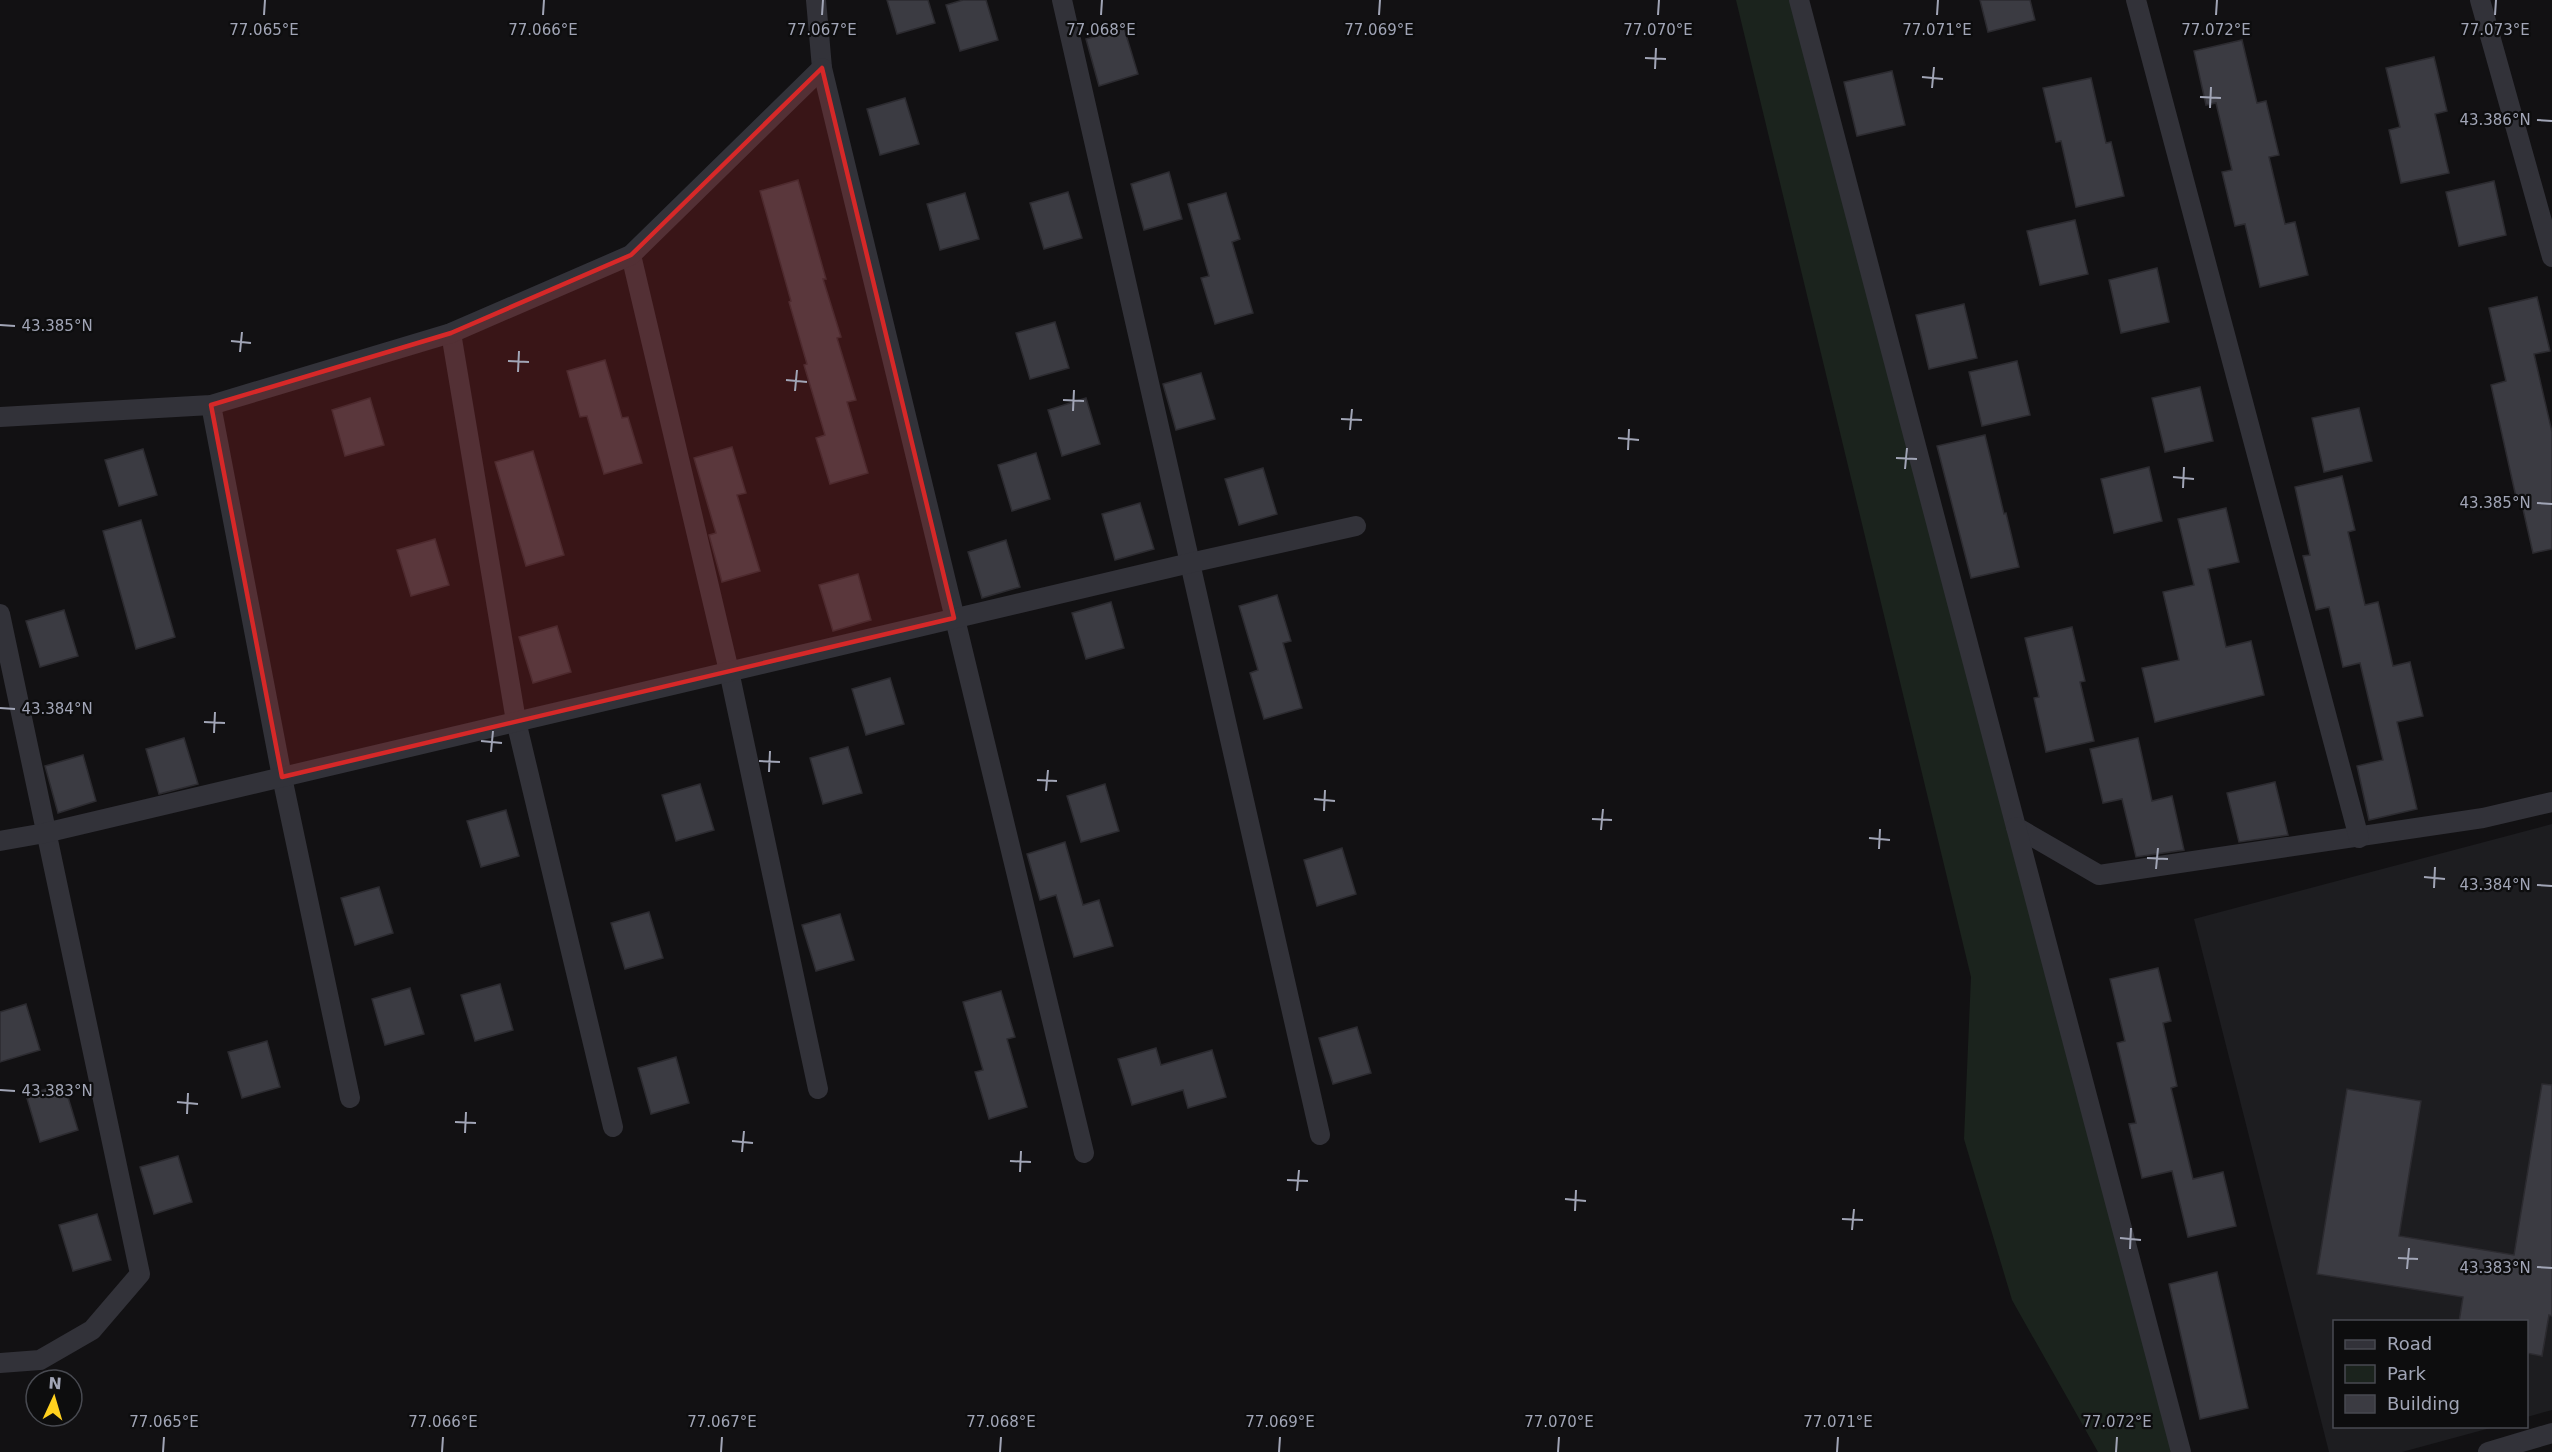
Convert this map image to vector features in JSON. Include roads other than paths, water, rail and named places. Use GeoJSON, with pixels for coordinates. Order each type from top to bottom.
{"type":"FeatureCollection","features":[{"type":"Feature","properties":{"kind":"street"},"geometry":{"type":"LineString","coordinates":[[816,0],[822,68],[1084,1153]]}},
{"type":"Feature","properties":{"kind":"street"},"geometry":{"type":"LineString","coordinates":[[1062,0],[1320,1135]]}},
{"type":"Feature","properties":{"kind":"street"},"geometry":{"type":"LineString","coordinates":[[1798,0],[2181,1452]]}},
{"type":"Feature","properties":{"kind":"street"},"geometry":{"type":"LineString","coordinates":[[2136,0],[2359,838]]}},
{"type":"Feature","properties":{"kind":"street"},"geometry":{"type":"LineString","coordinates":[[2480,0],[2552,257]]}},
{"type":"Feature","properties":{"kind":"street"},"geometry":{"type":"LineString","coordinates":[[0,417],[212,405],[451,333],[631,255],[822,68]]}},
{"type":"Feature","properties":{"kind":"street"},"geometry":{"type":"LineString","coordinates":[[631,255],[729,671],[818,1089]]}},
{"type":"Feature","properties":{"kind":"street"},"geometry":{"type":"LineString","coordinates":[[451,333],[516,722],[613,1127]]}},
{"type":"Feature","properties":{"kind":"street"},"geometry":{"type":"LineString","coordinates":[[212,405],[282,777],[350,1098]]}},
{"type":"Feature","properties":{"kind":"street"},"geometry":{"type":"LineString","coordinates":[[0,841],[45,833],[1190,562],[1356,526]]}},
{"type":"Feature","properties":{"kind":"street"},"geometry":{"type":"LineString","coordinates":[[0,614],[140,1274],[92,1330],[40,1360],[0,1363]]}},
{"type":"Feature","properties":{"kind":"street"},"geometry":{"type":"LineString","coordinates":[[2016,827],[2099,875],[2359,838],[2483,818],[2552,802]]}},
{"type":"Feature","properties":{"kind":"street"},"geometry":{"type":"LineString","coordinates":[[2488,1452],[2516,1448],[2552,1432]]}}]}
